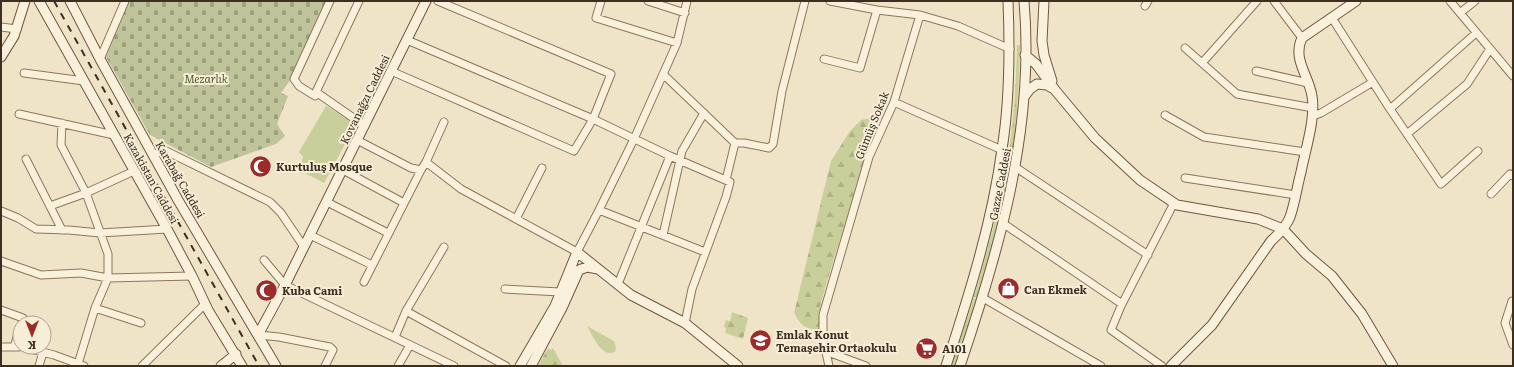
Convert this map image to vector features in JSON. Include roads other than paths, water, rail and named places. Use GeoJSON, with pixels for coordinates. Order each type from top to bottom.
{"type":"FeatureCollection","features":[{"type":"Feature","properties":{"kind":"main road"},"geometry":{"type":"LineString","coordinates":[[1,57],[14,36],[25,1]]}},
{"type":"Feature","properties":{"kind":"main road","name":"Kazakistan Caddesi"},"geometry":{"type":"LineString","coordinates":[[39,1],[167,229],[205,304],[242,366]]}},
{"type":"Feature","properties":{"kind":"main road","name":"Karabağ Caddesi"},"geometry":{"type":"LineString","coordinates":[[70,1],[100,59],[153,154],[276,366]]}},
{"type":"Feature","properties":{"kind":"main road","name":"Kovanağzı Caddesi"},"geometry":{"type":"LineString","coordinates":[[258,335],[327,202],[426,1]]}},
{"type":"Feature","properties":{"kind":"main road","name":"Gazze Caddesi"},"geometry":{"type":"LineString","coordinates":[[946,366],[980,254],[989,218],[1002,150],[1008,104],[1010,49],[1008,1]]}},
{"type":"Feature","properties":{"kind":"main road","name":"Gazze Caddesi"},"geometry":{"type":"LineString","coordinates":[[960,366],[983,298],[1004,224],[1015,168],[1024,113],[1026,55],[1024,1]]}},
{"type":"Feature","properties":{"kind":"main road"},"geometry":{"type":"LineString","coordinates":[[1044,1],[1042,41],[1044,56],[1055,90]]}},
{"type":"Feature","properties":{"kind":"main road"},"geometry":{"type":"LineString","coordinates":[[1170,366],[1212,325],[1271,241],[1284,229],[1290,216],[1296,195],[1313,112],[1312,96],[1298,53],[1299,44],[1302,38],[1356,1]]}},
{"type":"Feature","properties":{"kind":"main road"},"geometry":{"type":"LineString","coordinates":[[1026,55],[1036,64],[1055,90],[1095,138],[1140,180],[1174,203],[1177,205],[1258,219],[1284,229],[1306,254],[1332,276],[1362,314],[1393,366]]}},
{"type":"Feature","properties":{"kind":"main road"},"geometry":{"type":"LineString","coordinates":[[1024,97],[1030,89],[1037,84],[1047,85],[1055,90]]}},
{"type":"Feature","properties":{"kind":"main road"},"geometry":{"type":"LineString","coordinates":[[531,366],[562,308],[575,268],[577,252]]}},
{"type":"Feature","properties":{"kind":"main road"},"geometry":{"type":"LineString","coordinates":[[577,252],[632,295],[685,323],[738,366]]}},
{"type":"Feature","properties":{"kind":"main road"},"geometry":{"type":"LineString","coordinates":[[575,268],[599,269]]}},
{"type":"Feature","properties":{"kind":"main road"},"geometry":{"type":"LineString","coordinates":[[520,366],[555,306],[560,292],[575,268]]}},
{"type":"Feature","properties":{"kind":"main road"},"geometry":{"type":"LineString","coordinates":[[221,366],[236,354]]}},
{"type":"Feature","properties":{"kind":"street"},"geometry":{"type":"LineString","coordinates":[[330,1],[294,79],[299,86],[315,96],[359,1]]}},
{"type":"Feature","properties":{"kind":"street"},"geometry":{"type":"LineString","coordinates":[[391,71],[574,151],[593,119],[611,74],[438,1]]}},
{"type":"Feature","properties":{"kind":"street"},"geometry":{"type":"LineString","coordinates":[[601,1],[596,18],[676,43]]}},
{"type":"Feature","properties":{"kind":"street"},"geometry":{"type":"LineString","coordinates":[[648,1],[685,13]]}},
{"type":"Feature","properties":{"kind":"street"},"geometry":{"type":"LineString","coordinates":[[426,162],[461,189],[577,252],[600,210],[634,140],[663,74],[676,43],[687,1]]}},
{"type":"Feature","properties":{"kind":"street"},"geometry":{"type":"LineString","coordinates":[[663,74],[735,143],[744,143],[769,148],[773,144],[782,91],[805,1]]}},
{"type":"Feature","properties":{"kind":"street"},"geometry":{"type":"LineString","coordinates":[[830,1],[877,10],[920,14],[958,26],[1010,49]]}},
{"type":"Feature","properties":{"kind":"street"},"geometry":{"type":"LineString","coordinates":[[1202,64],[1256,1]]}},
{"type":"Feature","properties":{"kind":"street"},"geometry":{"type":"LineString","coordinates":[[1274,1],[1302,38]]}},
{"type":"Feature","properties":{"kind":"street"},"geometry":{"type":"LineString","coordinates":[[1450,1],[1513,76]]}},
{"type":"Feature","properties":{"kind":"street"},"geometry":{"type":"LineString","coordinates":[[1460,13],[1475,1]]}},
{"type":"Feature","properties":{"kind":"street"},"geometry":{"type":"LineString","coordinates":[[100,59],[123,2]]}},
{"type":"Feature","properties":{"kind":"street"},"geometry":{"type":"LineString","coordinates":[[824,59],[860,68],[877,10]]}},
{"type":"Feature","properties":{"kind":"street","name":"Gümüş Sokak"},"geometry":{"type":"LineString","coordinates":[[829,366],[823,334],[823,315],[869,157],[894,102],[920,14]]}},
{"type":"Feature","properties":{"kind":"street"},"geometry":{"type":"LineString","coordinates":[[1332,18],[1372,82],[1441,184],[1478,151]]}},
{"type":"Feature","properties":{"kind":"street"},"geometry":{"type":"LineString","coordinates":[[1,27],[16,29]]}},
{"type":"Feature","properties":{"kind":"street"},"geometry":{"type":"LineString","coordinates":[[1390,108],[1476,33]]}},
{"type":"Feature","properties":{"kind":"street"},"geometry":{"type":"LineString","coordinates":[[407,40],[593,119],[634,140],[730,182],[726,197],[692,289],[685,323]]}},
{"type":"Feature","properties":{"kind":"street"},"geometry":{"type":"LineString","coordinates":[[1185,48],[1237,94],[1313,112],[1321,113],[1372,82]]}},
{"type":"Feature","properties":{"kind":"street"},"geometry":{"type":"LineString","coordinates":[[1407,134],[1467,84],[1490,49]]}},
{"type":"Feature","properties":{"kind":"street"},"geometry":{"type":"LineString","coordinates":[[1256,71],[1308,83]]}},
{"type":"Feature","properties":{"kind":"street"},"geometry":{"type":"LineString","coordinates":[[24,73],[84,81]]}},
{"type":"Feature","properties":{"kind":"street"},"geometry":{"type":"LineString","coordinates":[[316,92],[364,126]]}},
{"type":"Feature","properties":{"kind":"street"},"geometry":{"type":"LineString","coordinates":[[894,102],[1002,150]]}},
{"type":"Feature","properties":{"kind":"street"},"geometry":{"type":"LineString","coordinates":[[663,235],[682,151],[704,113]]}},
{"type":"Feature","properties":{"kind":"street"},"geometry":{"type":"LineString","coordinates":[[19,114],[114,135]]}},
{"type":"Feature","properties":{"kind":"street"},"geometry":{"type":"LineString","coordinates":[[1165,115],[1204,137],[1305,152]]}},
{"type":"Feature","properties":{"kind":"street"},"geometry":{"type":"LineString","coordinates":[[364,282],[426,162],[444,122]]}},
{"type":"Feature","properties":{"kind":"street"},"geometry":{"type":"LineString","coordinates":[[52,355],[81,365],[95,308],[108,278],[108,254],[86,193],[61,145],[62,124]]}},
{"type":"Feature","properties":{"kind":"street"},"geometry":{"type":"LineString","coordinates":[[357,140],[411,168],[421,170]]}},
{"type":"Feature","properties":{"kind":"street"},"geometry":{"type":"LineString","coordinates":[[726,180],[735,143]]}},
{"type":"Feature","properties":{"kind":"street"},"geometry":{"type":"LineString","coordinates":[[153,154],[164,150],[270,202],[281,213],[304,247]]}},
{"type":"Feature","properties":{"kind":"street"},"geometry":{"type":"LineString","coordinates":[[618,284],[670,156]]}},
{"type":"Feature","properties":{"kind":"street"},"geometry":{"type":"LineString","coordinates":[[26,160],[62,230]]}},
{"type":"Feature","properties":{"kind":"street"},"geometry":{"type":"LineString","coordinates":[[516,219],[542,168]]}},
{"type":"Feature","properties":{"kind":"street"},"geometry":{"type":"LineString","coordinates":[[1015,168],[1148,255]]}},
{"type":"Feature","properties":{"kind":"street"},"geometry":{"type":"LineString","coordinates":[[343,170],[404,203]]}},
{"type":"Feature","properties":{"kind":"street"},"geometry":{"type":"LineString","coordinates":[[50,206],[86,193],[134,171]]}},
{"type":"Feature","properties":{"kind":"street"},"geometry":{"type":"LineString","coordinates":[[1491,194],[1510,174],[1513,176]]}},
{"type":"Feature","properties":{"kind":"street"},"geometry":{"type":"LineString","coordinates":[[1184,178],[1296,195]]}},
{"type":"Feature","properties":{"kind":"street"},"geometry":{"type":"LineString","coordinates":[[327,202],[388,233]]}},
{"type":"Feature","properties":{"kind":"street"},"geometry":{"type":"LineString","coordinates":[[1162,366],[1111,330],[1122,304],[1174,203]]}},
{"type":"Feature","properties":{"kind":"street"},"geometry":{"type":"LineString","coordinates":[[600,210],[705,252]]}},
{"type":"Feature","properties":{"kind":"street"},"geometry":{"type":"LineString","coordinates":[[1,211],[18,218],[36,229],[100,233],[167,229]]}},
{"type":"Feature","properties":{"kind":"street"},"geometry":{"type":"LineString","coordinates":[[1004,224],[1122,304]]}},
{"type":"Feature","properties":{"kind":"street"},"geometry":{"type":"LineString","coordinates":[[310,235],[372,265]]}},
{"type":"Feature","properties":{"kind":"street"},"geometry":{"type":"LineString","coordinates":[[395,337],[406,311],[444,247]]}},
{"type":"Feature","properties":{"kind":"street"},"geometry":{"type":"LineString","coordinates":[[264,260],[285,285],[454,366]]}},
{"type":"Feature","properties":{"kind":"street"},"geometry":{"type":"LineString","coordinates":[[1,261],[40,275],[81,273],[108,278],[192,276]]}},
{"type":"Feature","properties":{"kind":"street"},"geometry":{"type":"LineString","coordinates":[[505,289],[560,292]]}},
{"type":"Feature","properties":{"kind":"street"},"geometry":{"type":"LineString","coordinates":[[983,298],[1101,366]]}},
{"type":"Feature","properties":{"kind":"street"},"geometry":{"type":"LineString","coordinates":[[1512,301],[1505,323],[1513,344]]}},
{"type":"Feature","properties":{"kind":"street"},"geometry":{"type":"LineString","coordinates":[[142,366],[205,304]]}},
{"type":"Feature","properties":{"kind":"street"},"geometry":{"type":"LineString","coordinates":[[95,308],[141,323]]}},
{"type":"Feature","properties":{"kind":"street"},"geometry":{"type":"LineString","coordinates":[[1,310],[15,315]]}},
{"type":"Feature","properties":{"kind":"street"},"geometry":{"type":"LineString","coordinates":[[406,311],[506,366]]}},
{"type":"Feature","properties":{"kind":"street"},"geometry":{"type":"LineString","coordinates":[[258,335],[279,337],[330,347],[333,350],[325,366]]}},
{"type":"Feature","properties":{"kind":"street"},"geometry":{"type":"LineString","coordinates":[[398,366],[410,345]]}},
{"type":"Feature","properties":{"kind":"street"},"geometry":{"type":"LineString","coordinates":[[1,347],[12,347]]}},
{"type":"Feature","properties":{"kind":"street"},"geometry":{"type":"LineString","coordinates":[[825,351],[866,366]]}},
{"type":"Feature","properties":{"kind":"street"},"geometry":{"type":"LineString","coordinates":[[39,366],[42,355]]}},
{"type":"Feature","properties":{"kind":"railway"},"geometry":{"type":"LineString","coordinates":[[54,1],[259,366]]}},
{"type":"Feature","properties":{"kind":"place","name":"Kurtuluş Mosque"},"geometry":{"type":"Point","coordinates":[261,166]}},
{"type":"Feature","properties":{"kind":"place","name":"Can Ekmek"},"geometry":{"type":"Point","coordinates":[1008,289]}},
{"type":"Feature","properties":{"kind":"place","name":"Kuba Cami"},"geometry":{"type":"Point","coordinates":[266,290]}},
{"type":"Feature","properties":{"kind":"place","name":"Emlak Konut Temaşehir Ortaokulu"},"geometry":{"type":"Point","coordinates":[761,340]}},
{"type":"Feature","properties":{"kind":"place","name":"A101"},"geometry":{"type":"Point","coordinates":[926,348]}},
{"type":"Feature","properties":{"kind":"park label","name":"Mezarlık"},"geometry":{"type":"Point","coordinates":[206,78]}}]}
